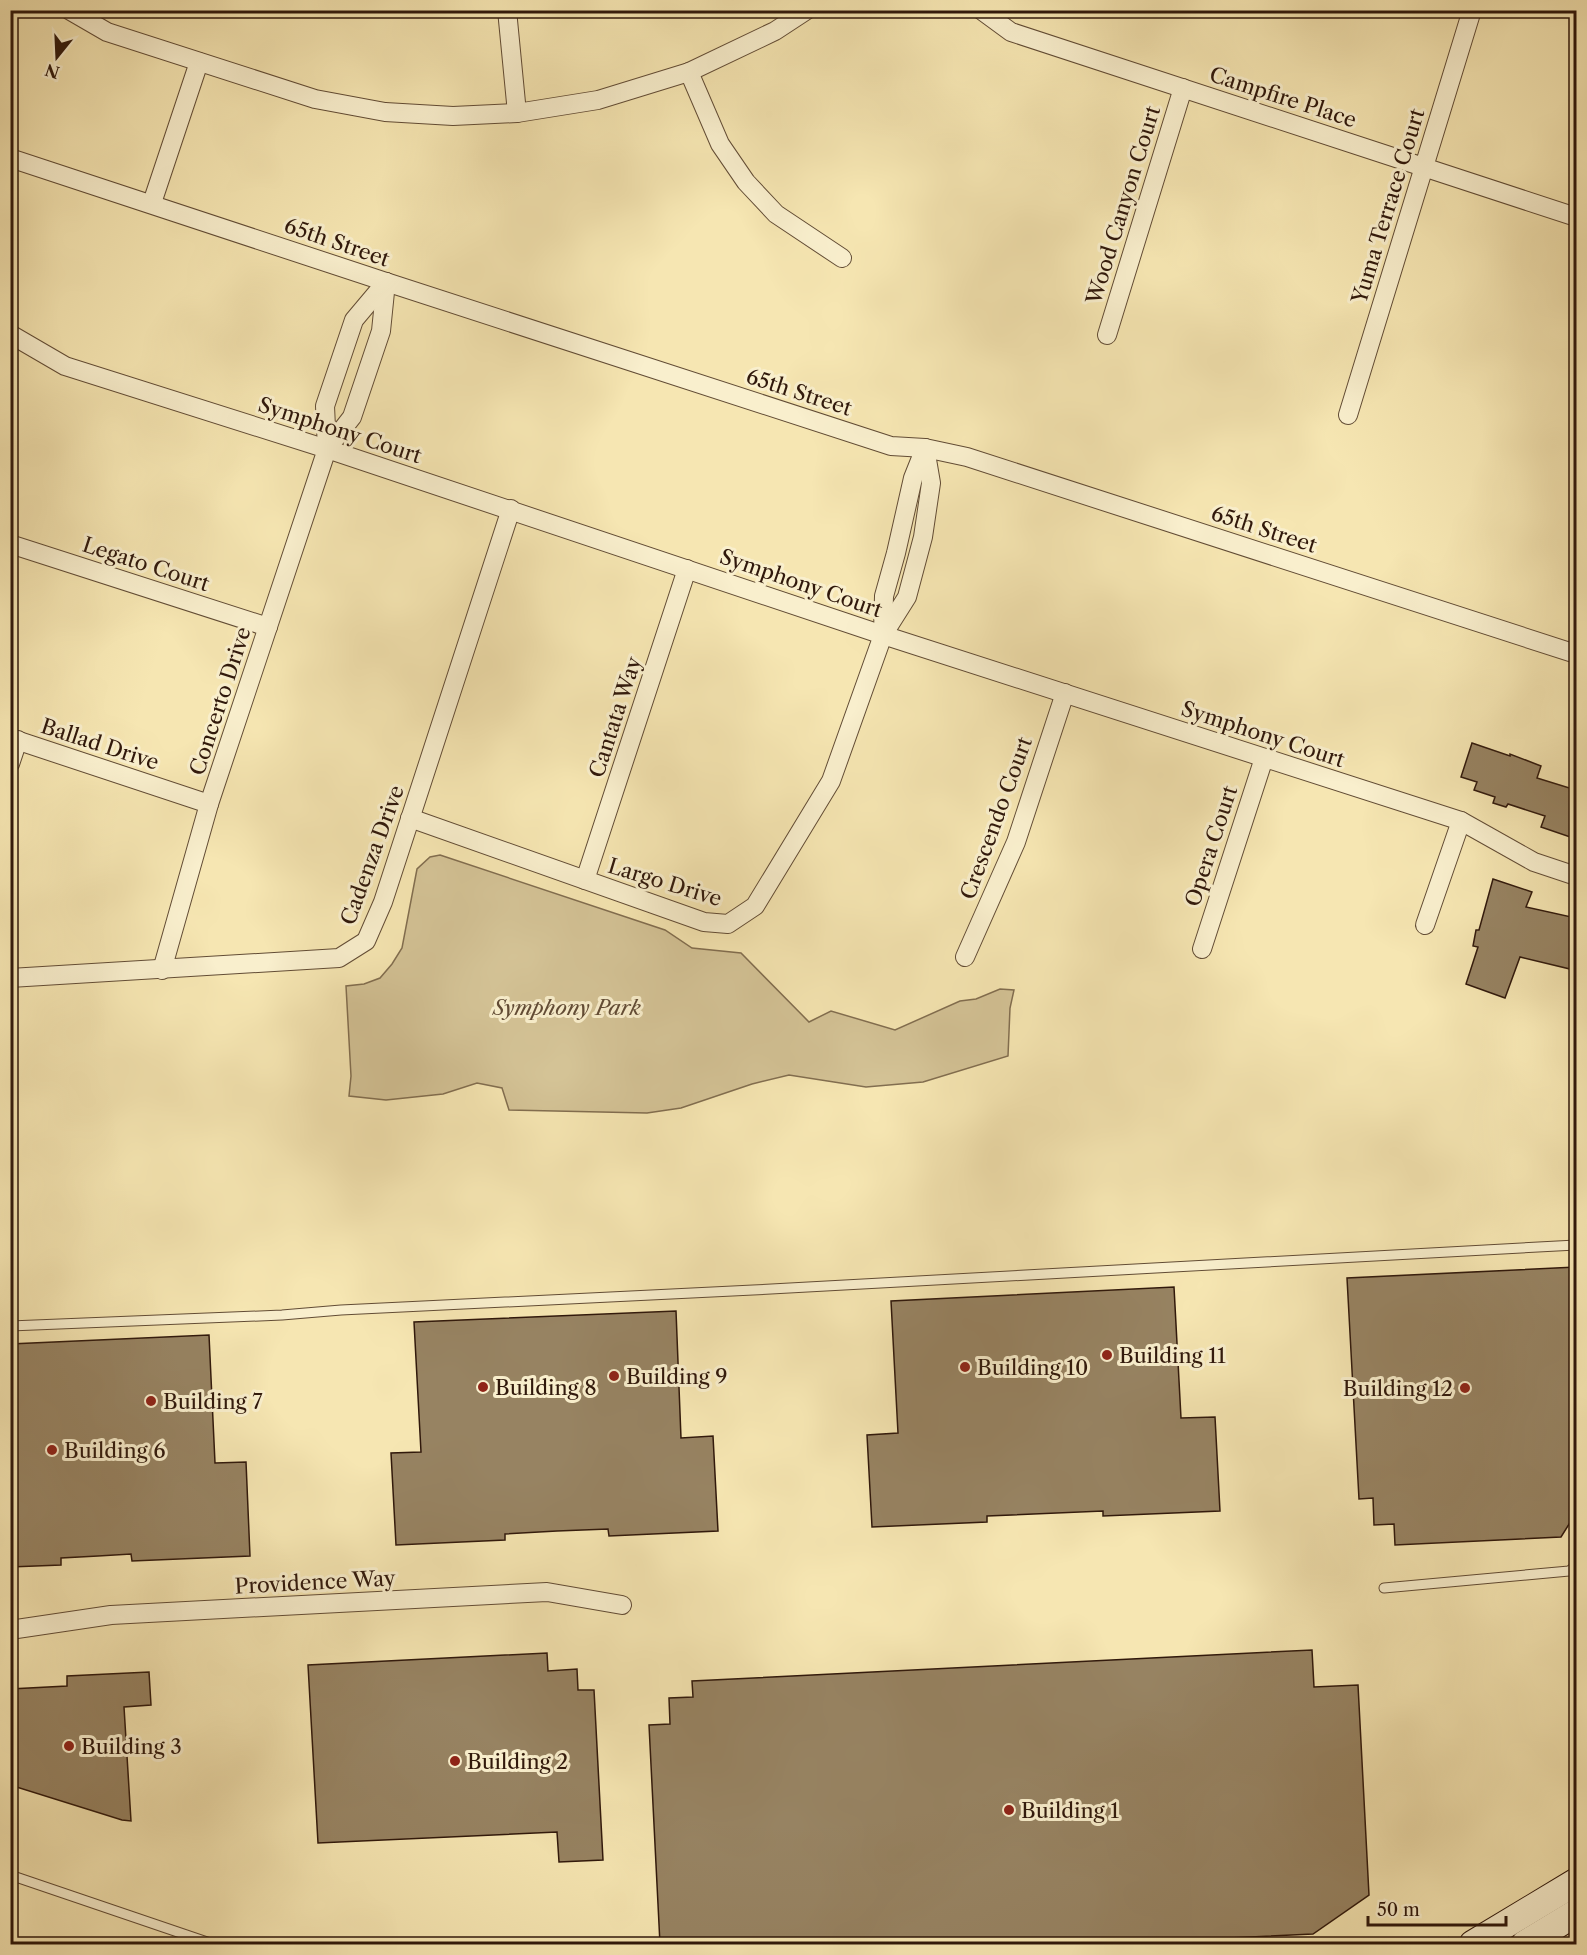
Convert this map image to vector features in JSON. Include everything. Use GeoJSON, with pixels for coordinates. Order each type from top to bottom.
{"type":"FeatureCollection","features":[{"type":"Feature","properties":{"kind":"main road"},"geometry":{"type":"LineString","coordinates":[[1473,1944],[1576,1882]]}},
{"type":"Feature","properties":{"kind":"main road"},"geometry":{"type":"LineString","coordinates":[[1525,1944],[1576,1913]]}},
{"type":"Feature","properties":{"kind":"street"},"geometry":{"type":"LineString","coordinates":[[69,10],[107,32],[315,99],[385,112],[453,116],[517,113],[598,100],[689,72],[775,31],[807,10]]}},
{"type":"Feature","properties":{"kind":"street"},"geometry":{"type":"LineString","coordinates":[[507,10],[517,113]]}},
{"type":"Feature","properties":{"kind":"street","name":"Campfire Place"},"geometry":{"type":"LineString","coordinates":[[981,10],[1011,32],[1576,217]]}},
{"type":"Feature","properties":{"kind":"street","name":"Yuma Terrace Court"},"geometry":{"type":"LineString","coordinates":[[1348,415],[1472,10]]}},
{"type":"Feature","properties":{"kind":"street"},"geometry":{"type":"LineString","coordinates":[[152,203],[199,62]]}},
{"type":"Feature","properties":{"kind":"street"},"geometry":{"type":"LineString","coordinates":[[689,72],[720,144],[746,182],[776,214],[842,258]]}},
{"type":"Feature","properties":{"kind":"street","name":"Wood Canyon Court"},"geometry":{"type":"LineString","coordinates":[[1107,334],[1183,88]]}},
{"type":"Feature","properties":{"kind":"street","name":"65th Street"},"geometry":{"type":"LineString","coordinates":[[10,158],[891,446],[925,448],[967,457],[1576,654]]}},
{"type":"Feature","properties":{"kind":"street","name":"Concerto Drive"},"geometry":{"type":"LineString","coordinates":[[327,448],[325,406],[354,320],[386,282]]}},
{"type":"Feature","properties":{"kind":"street","name":"Concerto Drive"},"geometry":{"type":"LineString","coordinates":[[162,970],[209,804],[327,448],[352,417],[381,331],[386,282]]}},
{"type":"Feature","properties":{"kind":"street","name":"Symphony Court"},"geometry":{"type":"LineString","coordinates":[[10,334],[65,366],[327,448],[884,635],[1461,821],[1534,862],[1576,876]]}},
{"type":"Feature","properties":{"kind":"street","name":"Largo Drive"},"geometry":{"type":"LineString","coordinates":[[410,818],[704,922],[728,924],[755,906],[831,782],[884,635],[884,596],[913,478],[925,448]]}},
{"type":"Feature","properties":{"kind":"street","name":"Cadenza Drive"},"geometry":{"type":"LineString","coordinates":[[10,978],[339,958],[366,941],[383,902],[511,509]]}},
{"type":"Feature","properties":{"kind":"street","name":"Legato Court"},"geometry":{"type":"LineString","coordinates":[[10,544],[268,627]]}},
{"type":"Feature","properties":{"kind":"street","name":"Cantata Way"},"geometry":{"type":"LineString","coordinates":[[585,880],[687,569]]}},
{"type":"Feature","properties":{"kind":"street","name":"Crescendo Court"},"geometry":{"type":"LineString","coordinates":[[965,957],[1017,842],[1065,693]]}},
{"type":"Feature","properties":{"kind":"street"},"geometry":{"type":"LineString","coordinates":[[10,764],[14,739]]}},
{"type":"Feature","properties":{"kind":"street","name":"Ballad Drive"},"geometry":{"type":"LineString","coordinates":[[14,739],[209,804]]}},
{"type":"Feature","properties":{"kind":"street","name":"Opera Court"},"geometry":{"type":"LineString","coordinates":[[1202,949],[1264,758]]}},
{"type":"Feature","properties":{"kind":"street"},"geometry":{"type":"LineString","coordinates":[[1425,926],[1461,821]]}},
{"type":"Feature","properties":{"kind":"street","name":"Providence Way"},"geometry":{"type":"LineString","coordinates":[[10,1630],[111,1616],[547,1592],[622,1605]]}},
{"type":"Feature","properties":{"kind":"lane"},"geometry":{"type":"LineString","coordinates":[[10,1326],[282,1315],[341,1310],[765,1290],[1576,1245]]}},
{"type":"Feature","properties":{"kind":"lane"},"geometry":{"type":"LineString","coordinates":[[1384,1588],[1569,1570],[1576,1566]]}},
{"type":"Feature","properties":{"kind":"lane"},"geometry":{"type":"LineString","coordinates":[[10,1875],[213,1944]]}},
{"type":"Feature","properties":{"kind":"green space","name":"Symphony Park"},"geometry":{"type":"Polygon","coordinates":[[[440,855],[665,930],[692,948],[741,953],[809,1022],[831,1011],[895,1030],[960,1001],[976,999],[1000,989],[1014,990],[1010,1008],[1008,1056],[923,1082],[866,1087],[789,1075],[752,1084],[681,1108],[647,1113],[509,1110],[502,1088],[477,1083],[443,1094],[386,1100],[349,1096],[351,1076],[346,986],[364,984],[380,978],[392,964],[402,948],[417,869],[430,857],[440,855]]]}},
{"type":"Feature","properties":{"kind":"building"},"geometry":{"type":"Polygon","coordinates":[[[1472,743],[1541,766],[1537,778],[1576,790],[1576,839],[1541,827],[1545,816],[1508,804],[1506,807],[1493,803],[1495,797],[1474,790],[1477,782],[1461,777],[1472,743]]]}},
{"type":"Feature","properties":{"kind":"building"},"geometry":{"type":"Polygon","coordinates":[[[1493,879],[1532,892],[1526,907],[1576,918],[1576,942],[1570,969],[1520,957],[1505,998],[1466,984],[1478,947],[1473,946],[1476,930],[1479,930],[1493,879]]]}},
{"type":"Feature","properties":{"kind":"building","name":"Building 12"},"geometry":{"type":"Polygon","coordinates":[[[1576,1267],[1576,1513],[1561,1537],[1395,1545],[1394,1524],[1374,1525],[1373,1498],[1359,1499],[1347,1278],[1576,1267]]]}},
{"type":"Feature","properties":{"kind":"building"},"geometry":{"type":"Polygon","coordinates":[[[1174,1287],[1181,1418],[1215,1417],[1220,1511],[1103,1516],[1103,1511],[987,1516],[987,1522],[872,1527],[867,1435],[898,1433],[891,1301],[1174,1287]]]}},
{"type":"Feature","properties":{"kind":"building"},"geometry":{"type":"Polygon","coordinates":[[[676,1311],[681,1438],[713,1436],[718,1531],[609,1536],[608,1529],[557,1531],[505,1534],[505,1540],[396,1545],[391,1453],[421,1452],[414,1322],[676,1311]]]}},
{"type":"Feature","properties":{"kind":"building","name":"Building 7"},"geometry":{"type":"Polygon","coordinates":[[[209,1335],[215,1463],[246,1462],[250,1556],[132,1561],[131,1554],[61,1558],[61,1565],[10,1567],[10,1344],[209,1335]]]}},
{"type":"Feature","properties":{"kind":"building","name":"Building 1"},"geometry":{"type":"Polygon","coordinates":[[[1312,1650],[1314,1687],[1358,1685],[1369,1895],[1313,1934],[1098,1944],[660,1944],[649,1725],[670,1724],[669,1698],[693,1697],[692,1681],[1312,1650]]]}},
{"type":"Feature","properties":{"kind":"building","name":"Building 2"},"geometry":{"type":"Polygon","coordinates":[[[547,1653],[548,1671],[577,1669],[578,1690],[594,1690],[603,1860],[559,1862],[557,1832],[318,1843],[308,1665],[547,1653]]]}},
{"type":"Feature","properties":{"kind":"building","name":"Building 3"},"geometry":{"type":"Polygon","coordinates":[[[149,1672],[151,1705],[124,1707],[131,1821],[10,1785],[10,1689],[67,1686],[67,1676],[149,1672]]]}},
{"type":"Feature","properties":{"kind":"place","name":"Building 11"},"geometry":{"type":"Point","coordinates":[1107,1355]}},
{"type":"Feature","properties":{"kind":"place","name":"Building 10"},"geometry":{"type":"Point","coordinates":[965,1367]}},
{"type":"Feature","properties":{"kind":"place","name":"Building 9"},"geometry":{"type":"Point","coordinates":[614,1376]}},
{"type":"Feature","properties":{"kind":"place","name":"Building 8"},"geometry":{"type":"Point","coordinates":[483,1387]}},
{"type":"Feature","properties":{"kind":"place","name":"Building 12"},"geometry":{"type":"Point","coordinates":[1465,1388]}},
{"type":"Feature","properties":{"kind":"place","name":"Building 7"},"geometry":{"type":"Point","coordinates":[151,1401]}},
{"type":"Feature","properties":{"kind":"place","name":"Building 6"},"geometry":{"type":"Point","coordinates":[52,1450]}},
{"type":"Feature","properties":{"kind":"place","name":"Building 3"},"geometry":{"type":"Point","coordinates":[69,1746]}},
{"type":"Feature","properties":{"kind":"place","name":"Building 2"},"geometry":{"type":"Point","coordinates":[455,1761]}},
{"type":"Feature","properties":{"kind":"place","name":"Building 1"},"geometry":{"type":"Point","coordinates":[1009,1810]}}]}
